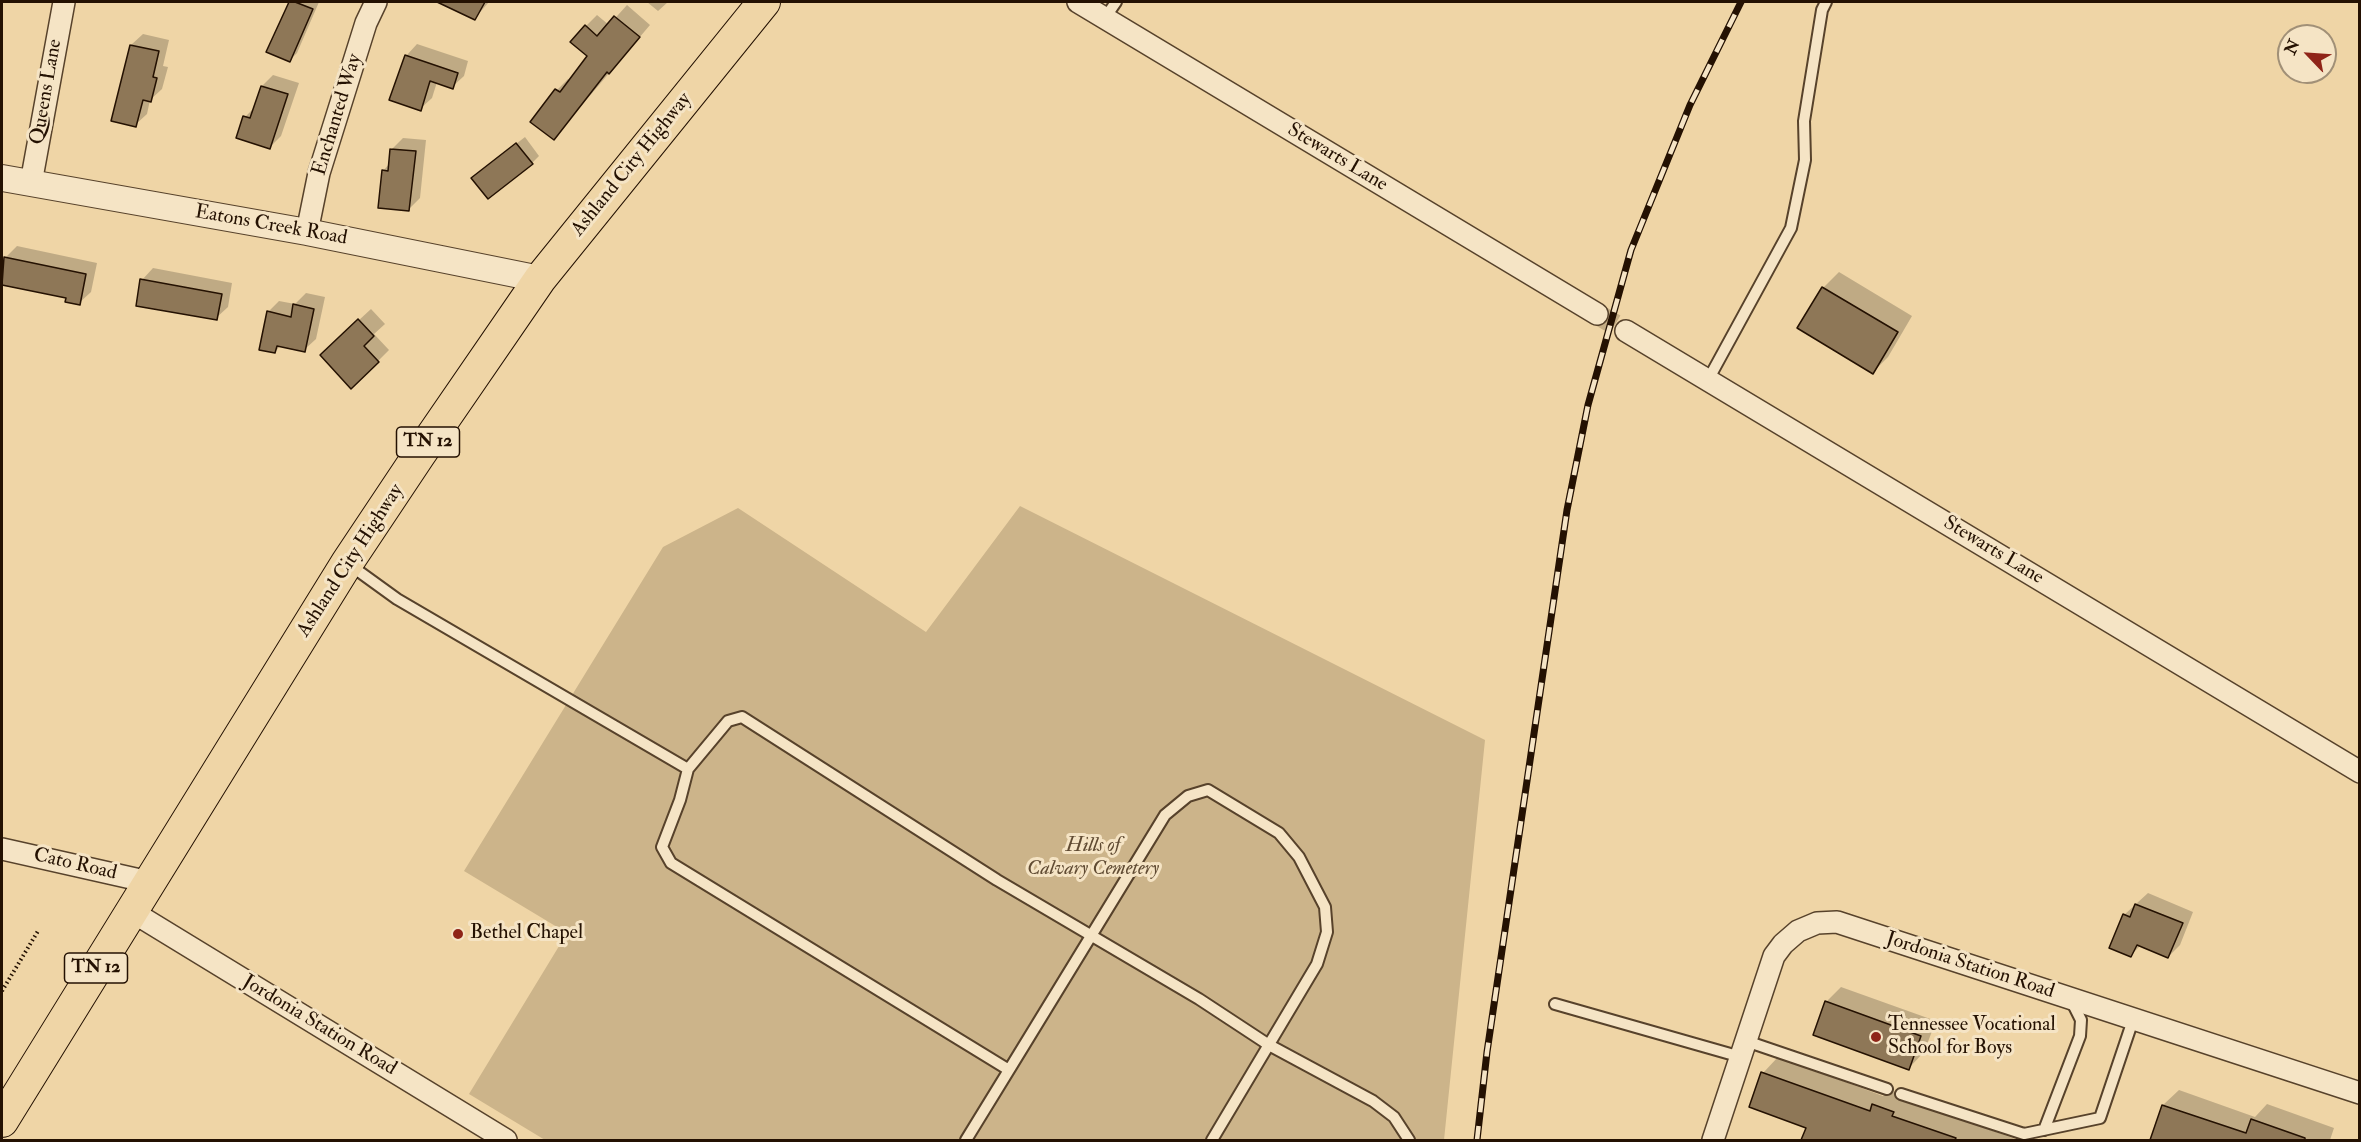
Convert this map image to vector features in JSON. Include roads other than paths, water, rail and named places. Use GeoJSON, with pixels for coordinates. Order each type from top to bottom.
{"type":"FeatureCollection","features":[{"type":"Feature","properties":{"kind":"main road","name":"Ashland City Highway"},"geometry":{"type":"LineString","coordinates":[[2,1121],[347,563],[540,279],[764,2]]}},
{"type":"Feature","properties":{"kind":"street","name":"Queens Lane"},"geometry":{"type":"LineString","coordinates":[[31,183],[64,2]]}},
{"type":"Feature","properties":{"kind":"street","name":"Enchanted Way"},"geometry":{"type":"LineString","coordinates":[[307,231],[319,173],[366,23],[376,2]]}},
{"type":"Feature","properties":{"kind":"street","name":"Stewarts Lane"},"geometry":{"type":"LineString","coordinates":[[1078,2],[1111,10],[1597,314]]}},
{"type":"Feature","properties":{"kind":"street","name":"Eatons Creek Road"},"geometry":{"type":"LineString","coordinates":[[2,178],[307,231],[540,279]]}},
{"type":"Feature","properties":{"kind":"street","name":"Stewarts Lane"},"geometry":{"type":"LineString","coordinates":[[1626,331],[2360,772]]}},
{"type":"Feature","properties":{"kind":"street","name":"Cato Road"},"geometry":{"type":"LineString","coordinates":[[2,849],[149,882]]}},
{"type":"Feature","properties":{"kind":"street","name":"Jordonia Station Road"},"geometry":{"type":"LineString","coordinates":[[131,911],[506,1140]]}},
{"type":"Feature","properties":{"kind":"street","name":"Jordonia Station Road"},"geometry":{"type":"LineString","coordinates":[[1713,1140],[1774,956],[1783,944],[1798,931],[1817,923],[1837,922],[2360,1094]]}},
{"type":"Feature","properties":{"kind":"lane"},"geometry":{"type":"LineString","coordinates":[[1708,380],[1791,228],[1805,160],[1804,121],[1822,10],[1826,2]]}},
{"type":"Feature","properties":{"kind":"lane"},"geometry":{"type":"LineString","coordinates":[[347,563],[397,599],[688,769]]}},
{"type":"Feature","properties":{"kind":"lane"},"geometry":{"type":"LineString","coordinates":[[1009,1070],[671,863],[662,847],[680,800],[688,769],[728,721],[742,717],[997,880],[1199,999],[1269,1045],[1373,1101],[1394,1117],[1409,1140]]}},
{"type":"Feature","properties":{"kind":"lane"},"geometry":{"type":"LineString","coordinates":[[966,1140],[1165,815],[1188,796],[1208,790],[1279,833],[1299,857],[1324,907],[1327,933],[1317,964],[1212,1140]]}},
{"type":"Feature","properties":{"kind":"lane"},"geometry":{"type":"LineString","coordinates":[[2044,1130],[2080,1036],[2080,1020],[2071,999]]}},
{"type":"Feature","properties":{"kind":"lane"},"geometry":{"type":"LineString","coordinates":[[1555,1004],[1744,1049],[1887,1089]]}},
{"type":"Feature","properties":{"kind":"lane"},"geometry":{"type":"LineString","coordinates":[[1901,1094],[2024,1134],[2100,1119],[2133,1020]]}},
{"type":"Feature","properties":{"kind":"tunnel"},"geometry":{"type":"LineString","coordinates":[[1597,314],[1626,331]]}},
{"type":"Feature","properties":{"kind":"railway"},"geometry":{"type":"LineString","coordinates":[[1477,1140],[1487,1052],[1567,510],[1588,405],[1631,250],[1690,105],[1741,2]]}},
{"type":"Feature","properties":{"kind":"place","name":"Bethel Chapel"},"geometry":{"type":"Point","coordinates":[458,934]}},
{"type":"Feature","properties":{"kind":"place","name":"Tennessee Vocational School for Boys"},"geometry":{"type":"Point","coordinates":[1876,1037]}},
{"type":"Feature","properties":{"kind":"park label","name":"Hills of Calvary Cemetery"},"geometry":{"type":"Point","coordinates":[1093,858]}}]}
